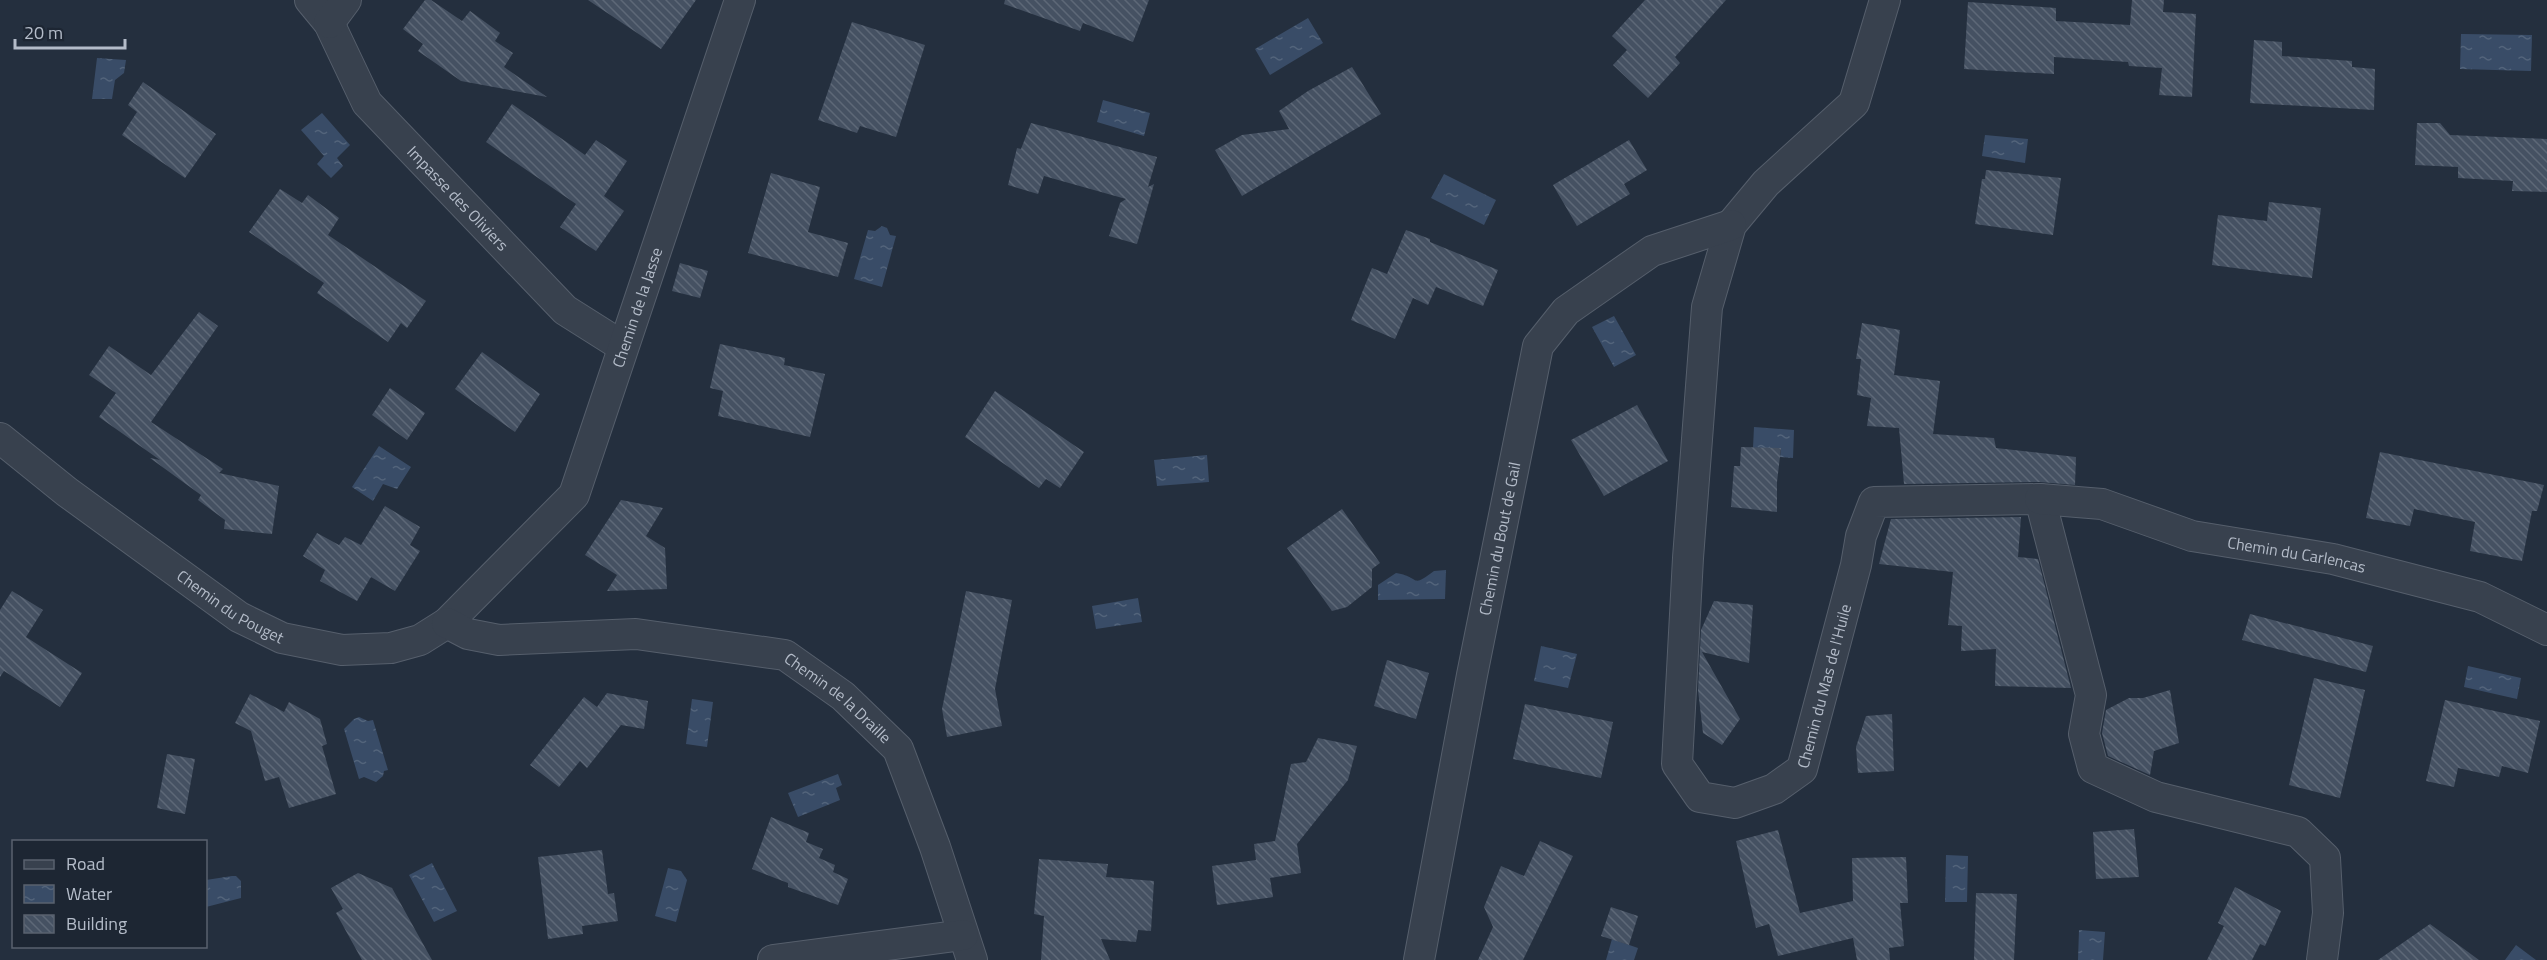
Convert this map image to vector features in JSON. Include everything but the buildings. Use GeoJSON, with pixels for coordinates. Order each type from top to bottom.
{"type":"FeatureCollection","features":[{"type":"Feature","properties":{"kind":"street","name":"Impasse des Oliviers"},"geometry":{"type":"LineString","coordinates":[[310,0],[338,11],[367,103],[565,310],[622,346]]}},
{"type":"Feature","properties":{"kind":"street","name":"Chemin de la Jasse"},"geometry":{"type":"LineString","coordinates":[[485,586],[574,495],[622,346],[740,0]]}},
{"type":"Feature","properties":{"kind":"street","name":"Chemin du Mas de l'Huile"},"geometry":{"type":"LineString","coordinates":[[1884,0],[1854,103],[1766,183],[1731,225],[1707,307],[1688,558],[1677,764],[1700,797],[1735,802],[1774,789],[1802,769],[1856,565],[1861,536],[1874,502],[2040,499]]}},
{"type":"Feature","properties":{"kind":"street","name":"Chemin du Bout de Gail"},"geometry":{"type":"LineString","coordinates":[[1419,960],[1472,675],[1538,346],[1566,311],[1652,250],[1731,225]]}},
{"type":"Feature","properties":{"kind":"street","name":"Chemin du Pouget"},"geometry":{"type":"LineString","coordinates":[[0,438],[67,492],[239,617],[282,638],[342,650],[391,648],[420,640],[447,623],[485,586]]}},
{"type":"Feature","properties":{"kind":"street","name":"Chemin du Carlencas"},"geometry":{"type":"LineString","coordinates":[[2040,499],[2102,504],[2192,536],[2333,559],[2480,597],[2547,630]]}},
{"type":"Feature","properties":{"kind":"street"},"geometry":{"type":"LineString","coordinates":[[2040,499],[2091,695],[2084,734],[2093,768],[2156,796],[2298,832],[2325,858],[2328,914],[2322,960]]}},
{"type":"Feature","properties":{"kind":"street","name":"Chemin de la Draille"},"geometry":{"type":"LineString","coordinates":[[447,623],[468,634],[499,640],[636,634],[785,655],[843,696],[898,749],[968,947]]}},
{"type":"Feature","properties":{"kind":"street"},"geometry":{"type":"LineString","coordinates":[[773,960],[968,947]]}},
{"type":"Feature","properties":{"kind":"water"},"geometry":{"type":"Polygon","coordinates":[[[1308,18],[1323,43],[1270,75],[1255,49],[1308,18]]]}},
{"type":"Feature","properties":{"kind":"water"},"geometry":{"type":"Polygon","coordinates":[[[2461,34],[2532,35],[2531,71],[2460,69],[2461,34]]]}},
{"type":"Feature","properties":{"kind":"water"},"geometry":{"type":"Polygon","coordinates":[[[97,58],[126,60],[124,73],[115,80],[112,99],[92,99],[97,58]]]}},
{"type":"Feature","properties":{"kind":"water"},"geometry":{"type":"Polygon","coordinates":[[[1103,100],[1150,113],[1144,136],[1097,122],[1103,100]]]}},
{"type":"Feature","properties":{"kind":"water"},"geometry":{"type":"Polygon","coordinates":[[[322,113],[350,145],[337,158],[343,166],[331,178],[317,164],[324,156],[301,130],[322,113]]]}},
{"type":"Feature","properties":{"kind":"water"},"geometry":{"type":"Polygon","coordinates":[[[1985,135],[2028,139],[2025,163],[1982,156],[1985,135]]]}},
{"type":"Feature","properties":{"kind":"water"},"geometry":{"type":"Polygon","coordinates":[[[1444,174],[1496,200],[1484,225],[1431,198],[1444,174]]]}},
{"type":"Feature","properties":{"kind":"water"},"geometry":{"type":"Polygon","coordinates":[[[882,226],[887,228],[890,235],[896,236],[882,287],[854,279],[868,230],[875,231],[882,226]]]}},
{"type":"Feature","properties":{"kind":"water"},"geometry":{"type":"Polygon","coordinates":[[[1614,316],[1636,355],[1614,367],[1592,327],[1614,316]]]}},
{"type":"Feature","properties":{"kind":"water"},"geometry":{"type":"Polygon","coordinates":[[[1754,427],[1794,430],[1793,458],[1780,457],[1781,449],[1753,448],[1754,427]]]}},
{"type":"Feature","properties":{"kind":"water"},"geometry":{"type":"Polygon","coordinates":[[[379,446],[411,467],[397,489],[383,484],[373,501],[352,487],[379,446]]]}},
{"type":"Feature","properties":{"kind":"water"},"geometry":{"type":"Polygon","coordinates":[[[1207,455],[1209,482],[1157,486],[1154,460],[1207,455]]]}},
{"type":"Feature","properties":{"kind":"water"},"geometry":{"type":"Polygon","coordinates":[[[1446,570],[1445,599],[1378,600],[1378,585],[1396,573],[1418,581],[1434,571],[1446,570]]]}},
{"type":"Feature","properties":{"kind":"water"},"geometry":{"type":"Polygon","coordinates":[[[1138,598],[1142,622],[1096,629],[1092,606],[1138,598]]]}},
{"type":"Feature","properties":{"kind":"water"},"geometry":{"type":"Polygon","coordinates":[[[1541,646],[1577,654],[1568,688],[1534,681],[1541,646]]]}},
{"type":"Feature","properties":{"kind":"water"},"geometry":{"type":"Polygon","coordinates":[[[2468,666],[2521,678],[2517,699],[2464,687],[2468,666]]]}},
{"type":"Feature","properties":{"kind":"water"},"geometry":{"type":"Polygon","coordinates":[[[692,699],[713,702],[707,747],[686,744],[692,699]]]}},
{"type":"Feature","properties":{"kind":"water"},"geometry":{"type":"Polygon","coordinates":[[[359,717],[368,721],[373,720],[388,770],[384,771],[383,776],[376,782],[364,777],[359,779],[344,729],[359,717]]]}},
{"type":"Feature","properties":{"kind":"water"},"geometry":{"type":"Polygon","coordinates":[[[838,774],[842,785],[836,788],[840,800],[798,817],[788,793],[838,774]]]}},
{"type":"Feature","properties":{"kind":"water"},"geometry":{"type":"Polygon","coordinates":[[[1946,855],[1968,856],[1967,902],[1945,902],[1946,855]]]}},
{"type":"Feature","properties":{"kind":"water"},"geometry":{"type":"Polygon","coordinates":[[[432,863],[457,911],[434,922],[409,875],[432,863]]]}},
{"type":"Feature","properties":{"kind":"water"},"geometry":{"type":"Polygon","coordinates":[[[668,868],[681,871],[687,880],[676,922],[655,916],[668,868]]]}},
{"type":"Feature","properties":{"kind":"water"},"geometry":{"type":"Polygon","coordinates":[[[236,876],[241,881],[241,898],[207,907],[207,880],[236,876]]]}},
{"type":"Feature","properties":{"kind":"water"},"geometry":{"type":"Polygon","coordinates":[[[2079,930],[2105,932],[2103,960],[2078,960],[2079,930]]]}},
{"type":"Feature","properties":{"kind":"water"},"geometry":{"type":"Polygon","coordinates":[[[1612,939],[1638,948],[1634,960],[1606,960],[1612,939]]]}},
{"type":"Feature","properties":{"kind":"water"},"geometry":{"type":"Polygon","coordinates":[[[2516,945],[2536,960],[2505,960],[2516,945]]]}}]}
